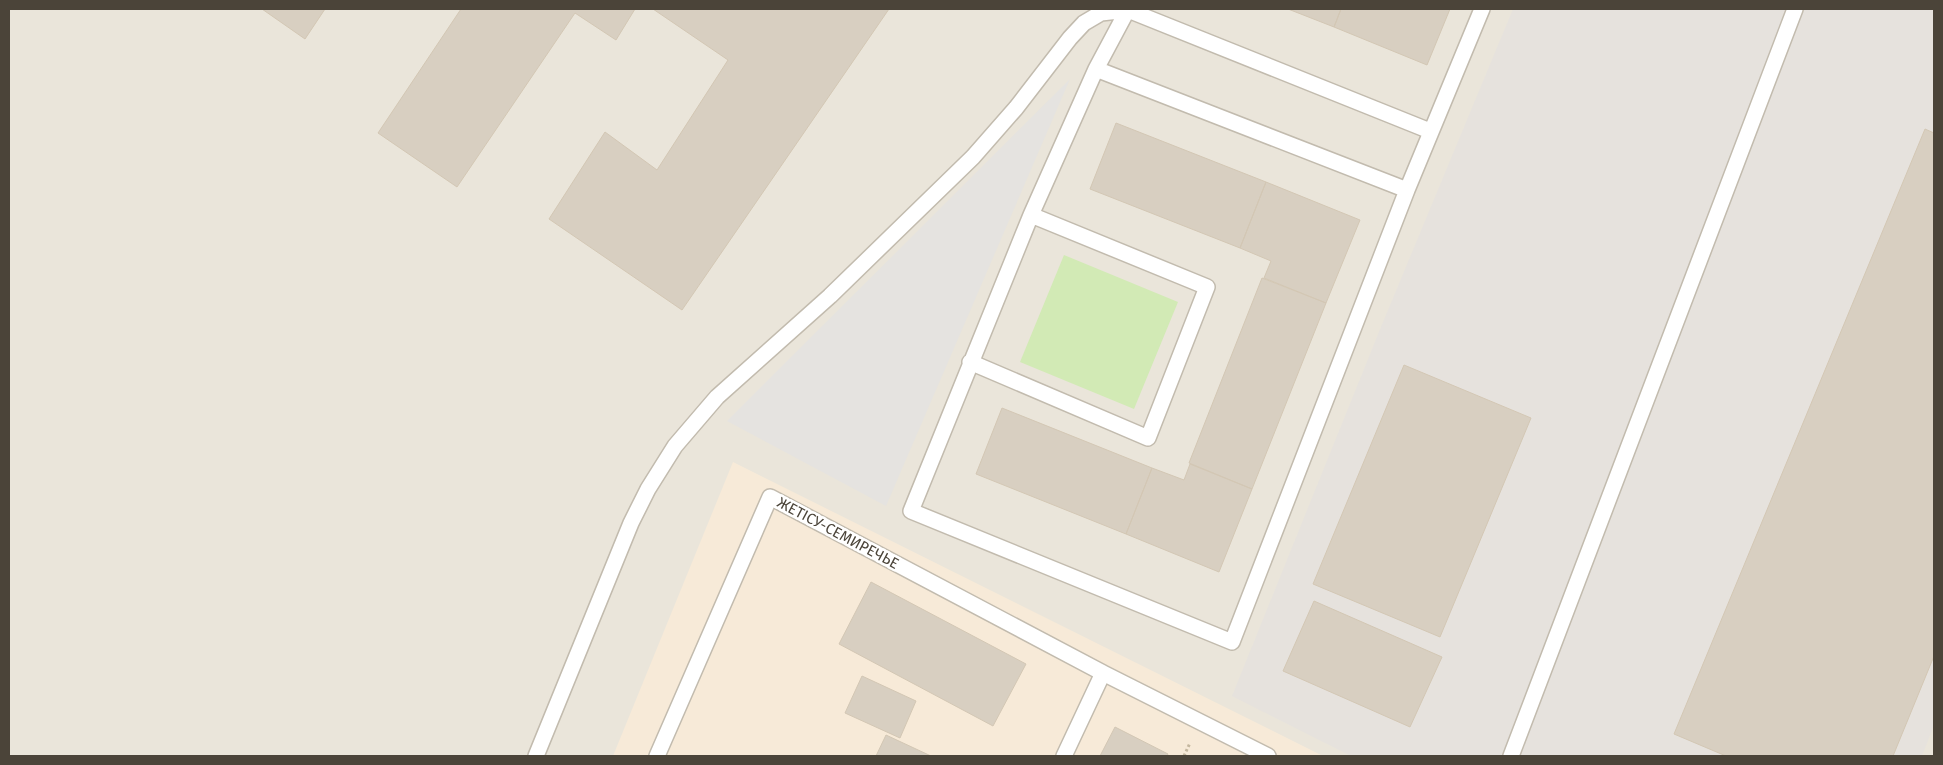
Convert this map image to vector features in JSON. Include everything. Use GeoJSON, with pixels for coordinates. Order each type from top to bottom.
{"type":"FeatureCollection","features":[{"type":"Feature","properties":{"kind":"lane"},"geometry":{"type":"LineString","coordinates":[[1128,9],[1096,69],[1031,215],[911,511],[1232,642],[1430,131],[1482,9]]}},
{"type":"Feature","properties":{"kind":"lane"},"geometry":{"type":"LineString","coordinates":[[536,756],[631,523],[648,488],[675,446],[717,397],[830,296],[974,157],[1084,23],[1101,12],[1128,9],[1430,131]]}},
{"type":"Feature","properties":{"kind":"lane"},"geometry":{"type":"LineString","coordinates":[[1511,756],[1795,9]]}},
{"type":"Feature","properties":{"kind":"lane"},"geometry":{"type":"LineString","coordinates":[[1096,69],[1407,190]]}},
{"type":"Feature","properties":{"kind":"lane"},"geometry":{"type":"LineString","coordinates":[[970,362],[1148,438],[1207,287],[1031,215]]}},
{"type":"Feature","properties":{"kind":"lane","name":"ЖЕТІСУ-СЕМИРЕЧЬЕ"},"geometry":{"type":"LineString","coordinates":[[657,756],[770,497],[1103,673],[1268,756]]}},
{"type":"Feature","properties":{"kind":"lane"},"geometry":{"type":"LineString","coordinates":[[1064,756],[1103,673]]}},
{"type":"Feature","properties":{"kind":"shaded area"},"geometry":{"type":"Polygon","coordinates":[[[9,9],[1934,9],[1934,756],[9,756],[9,9]]]}},
{"type":"Feature","properties":{"kind":"shaded area"},"geometry":{"type":"Polygon","coordinates":[[[1513,9],[1934,9],[1934,725],[1922,756],[1351,756],[1232,696],[1381,327],[1513,9]]]}},
{"type":"Feature","properties":{"kind":"shaded area"},"geometry":{"type":"Polygon","coordinates":[[[1070,79],[886,506],[727,421],[1070,79]]]}},
{"type":"Feature","properties":{"kind":"shaded area"},"geometry":{"type":"Polygon","coordinates":[[[733,462],[1323,756],[613,756],[733,462]]]}},
{"type":"Feature","properties":{"kind":"green space"},"geometry":{"type":"Polygon","coordinates":[[[1064,255],[1178,302],[1134,409],[1020,362],[1064,255]]]}},
{"type":"Feature","properties":{"kind":"building"},"geometry":{"type":"Polygon","coordinates":[[[262,9],[325,9],[305,39],[262,9]]]}},
{"type":"Feature","properties":{"kind":"building"},"geometry":{"type":"Polygon","coordinates":[[[461,9],[635,9],[616,40],[575,13],[457,187],[378,133],[461,9]]]}},
{"type":"Feature","properties":{"kind":"building"},"geometry":{"type":"Polygon","coordinates":[[[653,9],[889,9],[682,310],[549,219],[605,132],[657,170],[728,60],[653,9]]]}},
{"type":"Feature","properties":{"kind":"building"},"geometry":{"type":"Polygon","coordinates":[[[1288,9],[1341,9],[1334,27],[1288,9]]]}},
{"type":"Feature","properties":{"kind":"building"},"geometry":{"type":"Polygon","coordinates":[[[1341,9],[1450,9],[1427,65],[1334,27],[1341,9]]]}},
{"type":"Feature","properties":{"kind":"building"},"geometry":{"type":"Polygon","coordinates":[[[1116,123],[1266,182],[1240,248],[1090,189],[1116,123]]]}},
{"type":"Feature","properties":{"kind":"building"},"geometry":{"type":"Polygon","coordinates":[[[1925,129],[1934,133],[1934,656],[1893,756],[1726,756],[1674,734],[1925,129]]]}},
{"type":"Feature","properties":{"kind":"building"},"geometry":{"type":"Polygon","coordinates":[[[1266,182],[1360,220],[1326,303],[1264,278],[1271,261],[1240,248],[1266,182]]]}},
{"type":"Feature","properties":{"kind":"building"},"geometry":{"type":"Polygon","coordinates":[[[1262,278],[1326,303],[1252,489],[1189,463],[1262,278]]]}},
{"type":"Feature","properties":{"kind":"building"},"geometry":{"type":"Polygon","coordinates":[[[1404,365],[1531,418],[1440,637],[1313,584],[1404,365]]]}},
{"type":"Feature","properties":{"kind":"building"},"geometry":{"type":"Polygon","coordinates":[[[1002,408],[1152,468],[1126,534],[976,474],[1002,408]]]}},
{"type":"Feature","properties":{"kind":"building"},"geometry":{"type":"Polygon","coordinates":[[[1190,464],[1252,489],[1219,572],[1126,534],[1152,468],[1184,480],[1190,464]]]}},
{"type":"Feature","properties":{"kind":"building"},"geometry":{"type":"Polygon","coordinates":[[[871,582],[1026,664],[993,726],[839,644],[871,582]]]}},
{"type":"Feature","properties":{"kind":"building"},"geometry":{"type":"Polygon","coordinates":[[[1314,601],[1442,657],[1410,727],[1283,671],[1314,601]]]}},
{"type":"Feature","properties":{"kind":"building"},"geometry":{"type":"Polygon","coordinates":[[[862,676],[916,701],[900,738],[845,713],[862,676]]]}},
{"type":"Feature","properties":{"kind":"building"},"geometry":{"type":"Polygon","coordinates":[[[1115,727],[1168,754],[1167,756],[1100,756],[1115,727]]]}},
{"type":"Feature","properties":{"kind":"building"},"geometry":{"type":"Polygon","coordinates":[[[886,735],[931,756],[876,756],[886,735]]]}}]}
